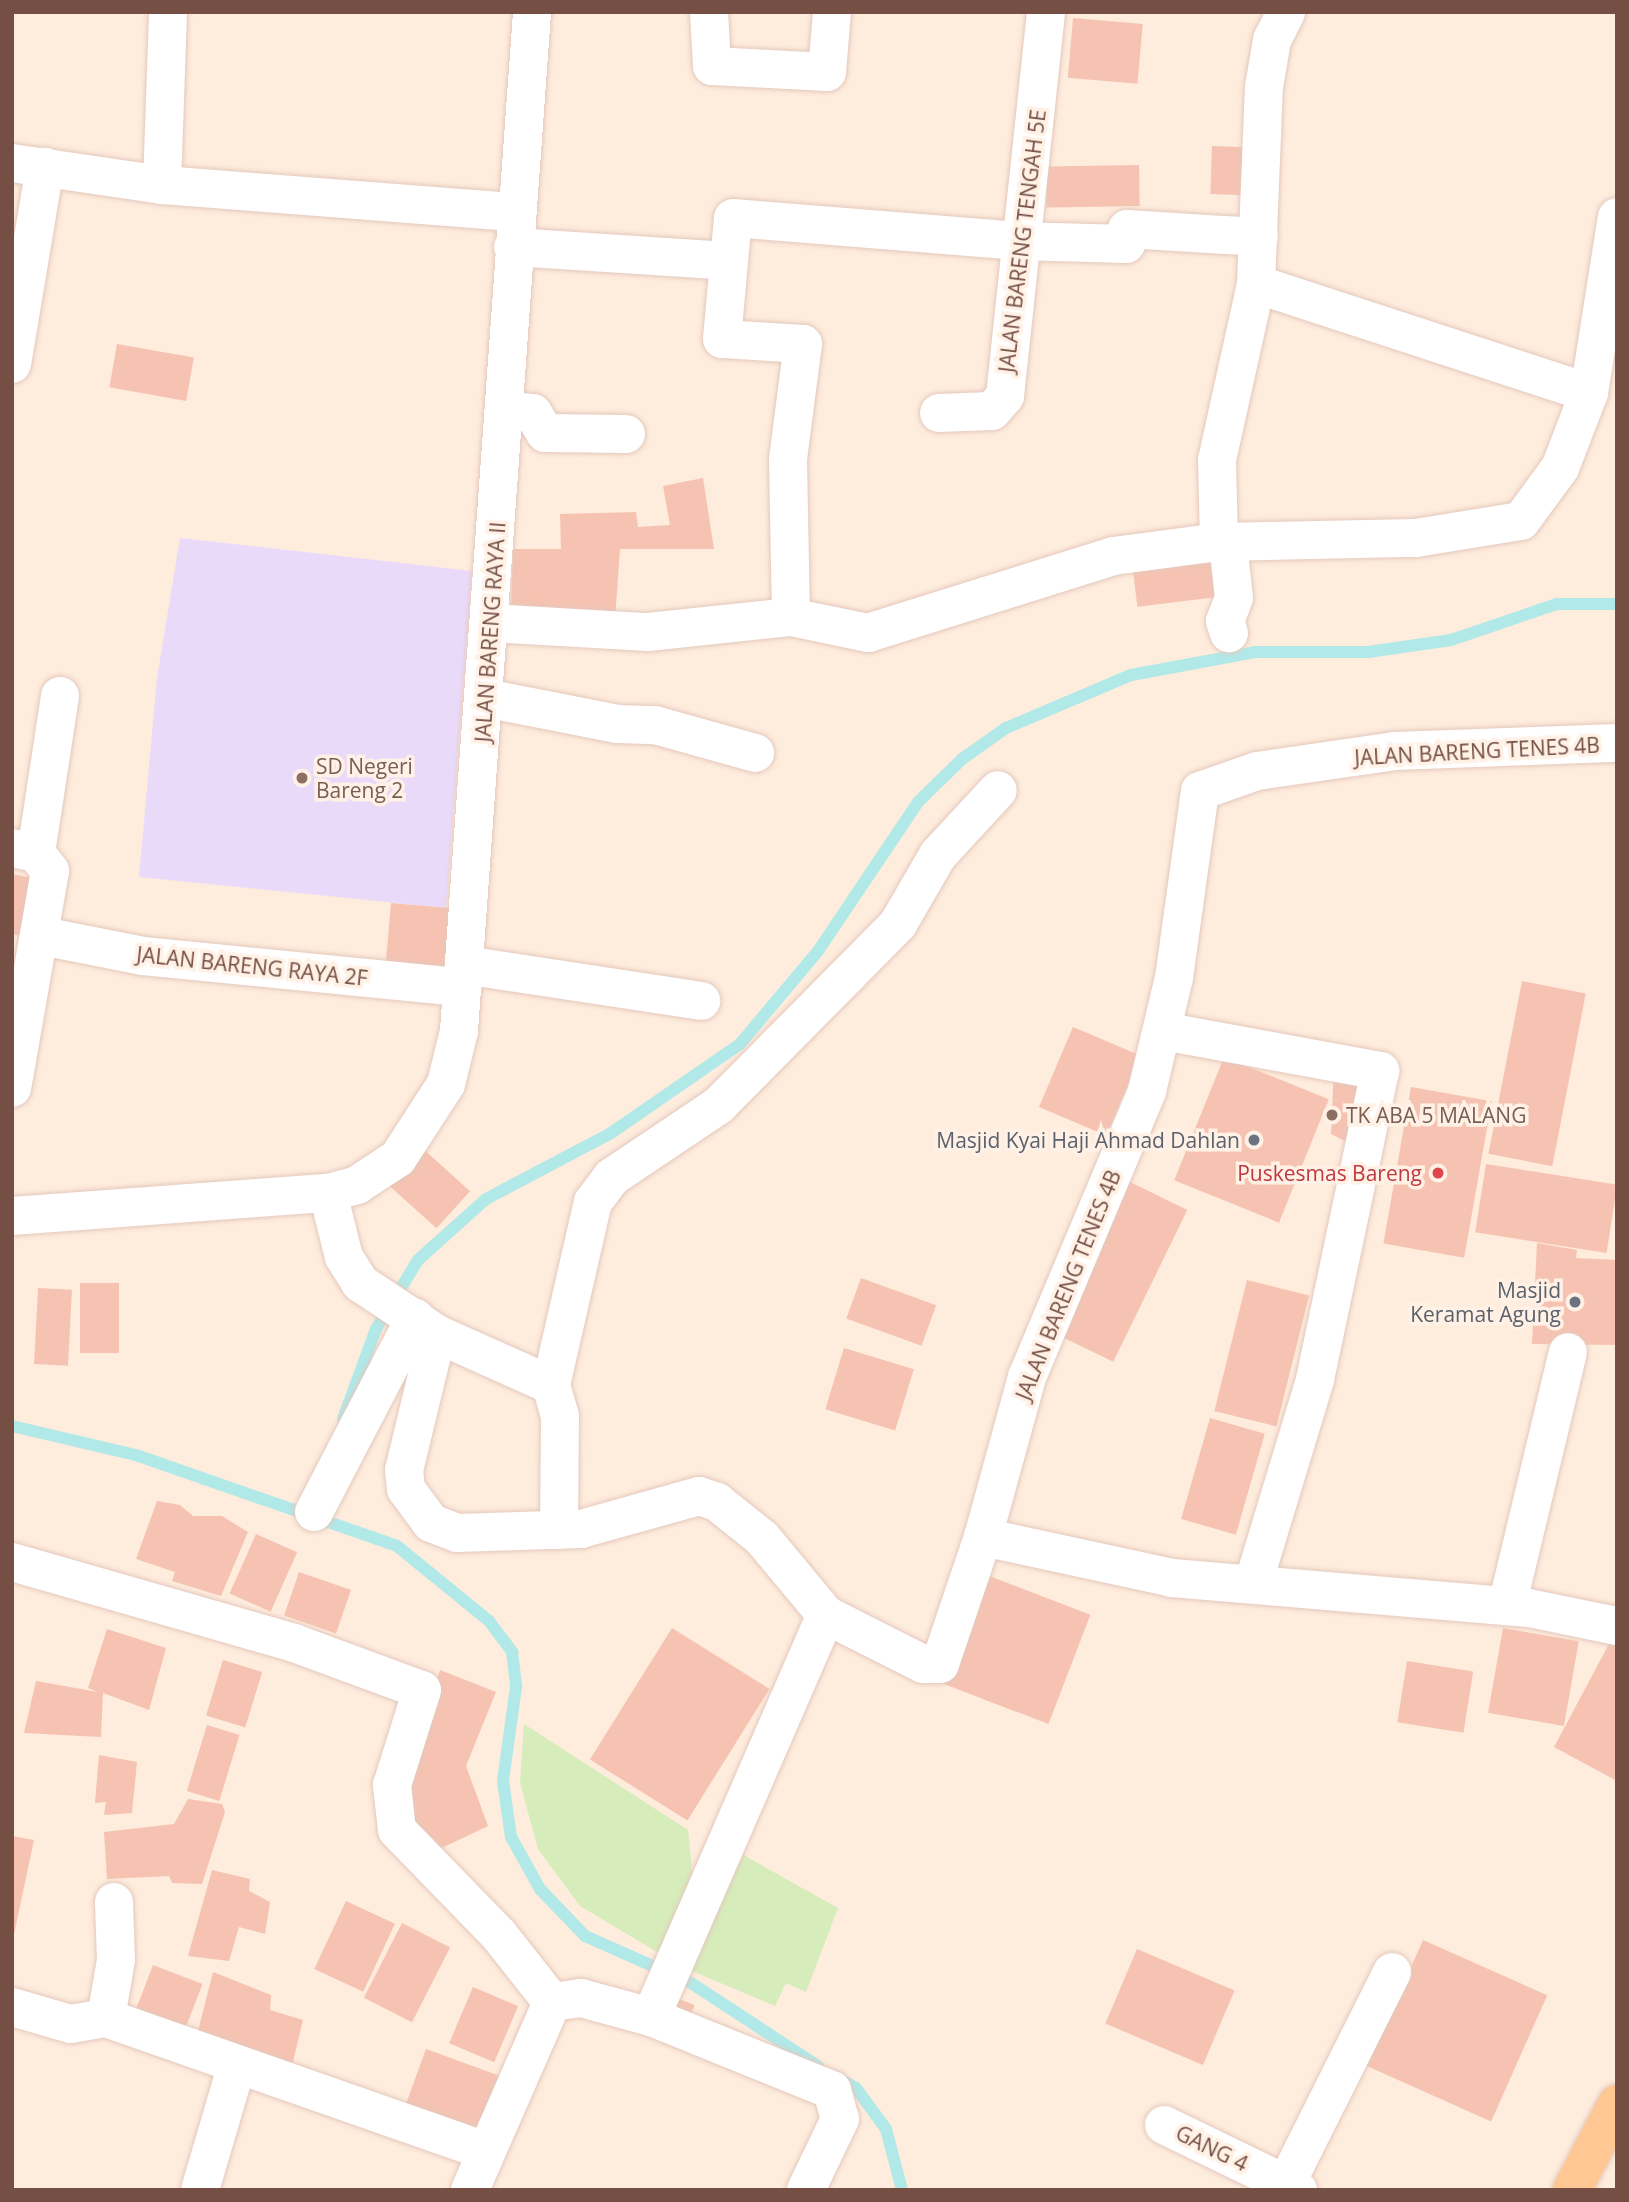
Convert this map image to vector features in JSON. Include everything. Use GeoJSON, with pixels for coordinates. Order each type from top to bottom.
{"type":"FeatureCollection","features":[{"type":"Feature","properties":{"kind":"main road"},"geometry":{"type":"LineString","coordinates":[[1572,2190],[1617,2104]]}},
{"type":"Feature","properties":{"kind":"street"},"geometry":{"type":"LineString","coordinates":[[162,185],[168,12]]}},
{"type":"Feature","properties":{"kind":"street","name":"JALAN BARENG RAYA II"},"geometry":{"type":"LineString","coordinates":[[12,1216],[328,1193],[357,1185],[398,1158],[428,1117],[446,1084],[463,976],[485,698],[513,229],[532,12]]}},
{"type":"Feature","properties":{"kind":"street"},"geometry":{"type":"LineString","coordinates":[[709,12],[712,65],[827,72],[832,62],[832,12]]}},
{"type":"Feature","properties":{"kind":"street","name":"JALAN BARENG TENGAH 5E"},"geometry":{"type":"LineString","coordinates":[[939,413],[1000,408],[1019,241],[1034,166],[1046,12]]}},
{"type":"Feature","properties":{"kind":"street"},"geometry":{"type":"LineString","coordinates":[[1229,633],[1226,621],[1234,598],[1223,542],[1217,460],[1256,284],[1264,87],[1272,40],[1286,12]]}},
{"type":"Feature","properties":{"kind":"street"},"geometry":{"type":"LineString","coordinates":[[12,364],[28,165],[162,185],[513,229],[727,261]]}},
{"type":"Feature","properties":{"kind":"street"},"geometry":{"type":"LineString","coordinates":[[490,622],[648,632],[791,617],[868,633],[1113,556],[1223,542],[1416,538],[1521,521],[1560,468],[1589,393],[1611,279],[1617,217]]}},
{"type":"Feature","properties":{"kind":"street"},"geometry":{"type":"LineString","coordinates":[[791,617],[788,459],[803,344],[722,339],[733,218],[1019,241],[1126,244],[1127,229],[1259,237]]}},
{"type":"Feature","properties":{"kind":"street"},"geometry":{"type":"LineString","coordinates":[[1256,284],[1589,393]]}},
{"type":"Feature","properties":{"kind":"street"},"geometry":{"type":"LineString","coordinates":[[504,410],[533,413],[545,433],[626,434]]}},
{"type":"Feature","properties":{"kind":"street"},"geometry":{"type":"LineString","coordinates":[[12,1088],[42,936],[50,871],[24,851],[61,696]]}},
{"type":"Feature","properties":{"kind":"street"},"geometry":{"type":"LineString","coordinates":[[485,698],[617,724],[654,725],[755,753]]}},
{"type":"Feature","properties":{"kind":"street","name":"JALAN BARENG TENES 4B"},"geometry":{"type":"LineString","coordinates":[[825,1615],[923,1664],[940,1664],[983,1537],[1027,1377],[1147,1091],[1163,1031],[1205,785],[1395,751],[1617,743]]}},
{"type":"Feature","properties":{"kind":"street"},"geometry":{"type":"LineString","coordinates":[[559,1530],[560,1416],[551,1385],[593,1202],[612,1177],[719,1105],[898,924],[938,855],[998,790]]}},
{"type":"Feature","properties":{"kind":"street","name":"JALAN BARENG RAYA 2F"},"geometry":{"type":"LineString","coordinates":[[42,936],[143,956],[463,976],[701,1001]]}},
{"type":"Feature","properties":{"kind":"street"},"geometry":{"type":"LineString","coordinates":[[1163,1031],[1380,1071],[1315,1380],[1253,1584]]}},
{"type":"Feature","properties":{"kind":"street"},"geometry":{"type":"LineString","coordinates":[[328,1193],[344,1257],[373,1291],[419,1321],[551,1385]]}},
{"type":"Feature","properties":{"kind":"street"},"geometry":{"type":"LineString","coordinates":[[314,1512],[419,1321]]}},
{"type":"Feature","properties":{"kind":"street"},"geometry":{"type":"LineString","coordinates":[[419,1321],[407,1438],[406,1489],[416,1507],[431,1523],[457,1532],[559,1530],[699,1496],[717,1502],[762,1538],[825,1615],[655,2007]]}},
{"type":"Feature","properties":{"kind":"street"},"geometry":{"type":"LineString","coordinates":[[1507,1606],[1568,1352]]}},
{"type":"Feature","properties":{"kind":"street"},"geometry":{"type":"LineString","coordinates":[[983,1537],[1172,1578],[1563,1612],[1617,1626]]}},
{"type":"Feature","properties":{"kind":"street"},"geometry":{"type":"LineString","coordinates":[[12,1562],[270,1635],[422,1690],[392,1785],[391,1821],[552,2002]]}},
{"type":"Feature","properties":{"kind":"street"},"geometry":{"type":"LineString","coordinates":[[106,2018],[116,1960],[114,1902]]}},
{"type":"Feature","properties":{"kind":"street"},"geometry":{"type":"LineString","coordinates":[[1292,2187],[1392,1972]]}},
{"type":"Feature","properties":{"kind":"street"},"geometry":{"type":"LineString","coordinates":[[552,2002],[580,1998],[655,2007],[832,2090],[840,2119],[806,2190]]}},
{"type":"Feature","properties":{"kind":"street"},"geometry":{"type":"LineString","coordinates":[[470,2190],[552,2002]]}},
{"type":"Feature","properties":{"kind":"street"},"geometry":{"type":"LineString","coordinates":[[12,2007],[71,2024],[106,2018],[485,2151]]}},
{"type":"Feature","properties":{"kind":"street"},"geometry":{"type":"LineString","coordinates":[[200,2190],[237,2064]]}},
{"type":"Feature","properties":{"kind":"street","name":"GANG 4"},"geometry":{"type":"LineString","coordinates":[[1164,2125],[1292,2187]]}},
{"type":"Feature","properties":{"kind":"shaded area","name":"SD Negeri Bareng 2"},"geometry":{"type":"Polygon","coordinates":[[[180,538],[472,571],[446,908],[139,877],[157,678],[180,538]]]}},
{"type":"Feature","properties":{"kind":"green space"},"geometry":{"type":"Polygon","coordinates":[[[524,1724],[688,1830],[693,1879],[664,1956],[580,1906],[538,1849],[520,1783],[524,1724]]]}},
{"type":"Feature","properties":{"kind":"green space"},"geometry":{"type":"Polygon","coordinates":[[[738,1852],[838,1908],[806,1992],[786,1983],[775,2006],[685,1968],[738,1852]]]}},
{"type":"Feature","properties":{"kind":"building"},"geometry":{"type":"Polygon","coordinates":[[[1073,18],[1143,24],[1138,84],[1068,78],[1073,18]]]}},
{"type":"Feature","properties":{"kind":"building"},"geometry":{"type":"Polygon","coordinates":[[[1212,146],[1260,148],[1258,196],[1210,194],[1212,146]]]}},
{"type":"Feature","properties":{"kind":"building"},"geometry":{"type":"Polygon","coordinates":[[[1139,165],[1140,206],[1047,208],[1046,167],[1139,165]]]}},
{"type":"Feature","properties":{"kind":"building"},"geometry":{"type":"Polygon","coordinates":[[[117,344],[194,358],[186,401],[109,387],[117,344]]]}},
{"type":"Feature","properties":{"kind":"building"},"geometry":{"type":"Polygon","coordinates":[[[703,478],[714,549],[620,549],[615,619],[511,609],[513,549],[561,549],[560,514],[636,512],[638,527],[670,525],[663,486],[703,478]]]}},
{"type":"Feature","properties":{"kind":"building"},"geometry":{"type":"Polygon","coordinates":[[[1222,549],[1228,596],[1137,607],[1132,560],[1222,549]]]}},
{"type":"Feature","properties":{"kind":"building"},"geometry":{"type":"Polygon","coordinates":[[[12,874],[37,879],[28,938],[12,934],[12,874]]]}},
{"type":"Feature","properties":{"kind":"building"},"geometry":{"type":"Polygon","coordinates":[[[391,903],[461,909],[454,981],[385,975],[391,903]]]}},
{"type":"Feature","properties":{"kind":"building"},"geometry":{"type":"Polygon","coordinates":[[[1522,981],[1586,993],[1552,1166],[1488,1154],[1522,981]]]}},
{"type":"Feature","properties":{"kind":"building"},"geometry":{"type":"Polygon","coordinates":[[[1073,1027],[1140,1056],[1106,1136],[1039,1107],[1073,1027]]]}},
{"type":"Feature","properties":{"kind":"building","name":"Masjid Kyai Haji Ahmad Dahlan"},"geometry":{"type":"Polygon","coordinates":[[[1224,1057],[1329,1099],[1279,1223],[1174,1180],[1224,1057]]]}},
{"type":"Feature","properties":{"kind":"building","name":"TK ABA 5 MALANG"},"geometry":{"type":"Polygon","coordinates":[[[1334,1066],[1372,1078],[1357,1147],[1331,1134],[1334,1066]]]}},
{"type":"Feature","properties":{"kind":"building","name":"Puskesmas Bareng"},"geometry":{"type":"Polygon","coordinates":[[[1411,1087],[1492,1101],[1464,1258],[1383,1244],[1411,1087]]]}},
{"type":"Feature","properties":{"kind":"building"},"geometry":{"type":"Polygon","coordinates":[[[421,1147],[470,1191],[437,1228],[388,1184],[421,1147]]]}},
{"type":"Feature","properties":{"kind":"building"},"geometry":{"type":"Polygon","coordinates":[[[1486,1164],[1617,1185],[1607,1253],[1475,1232],[1486,1164]]]}},
{"type":"Feature","properties":{"kind":"building"},"geometry":{"type":"Polygon","coordinates":[[[1128,1181],[1187,1210],[1113,1362],[1054,1333],[1128,1181]]]}},
{"type":"Feature","properties":{"kind":"building","name":"Masjid Keramat Agung"},"geometry":{"type":"Polygon","coordinates":[[[1537,1243],[1577,1250],[1576,1258],[1617,1260],[1617,1345],[1532,1344],[1537,1243]]]}},
{"type":"Feature","properties":{"kind":"building"},"geometry":{"type":"Polygon","coordinates":[[[861,1278],[936,1305],[921,1346],[846,1318],[861,1278]]]}},
{"type":"Feature","properties":{"kind":"building"},"geometry":{"type":"Polygon","coordinates":[[[1247,1280],[1309,1295],[1276,1426],[1214,1411],[1247,1280]]]}},
{"type":"Feature","properties":{"kind":"building"},"geometry":{"type":"Polygon","coordinates":[[[80,1283],[119,1283],[119,1353],[80,1353],[80,1283]]]}},
{"type":"Feature","properties":{"kind":"building"},"geometry":{"type":"Polygon","coordinates":[[[38,1288],[72,1290],[68,1366],[34,1364],[38,1288]]]}},
{"type":"Feature","properties":{"kind":"building"},"geometry":{"type":"Polygon","coordinates":[[[844,1348],[914,1369],[895,1431],[825,1409],[844,1348]]]}},
{"type":"Feature","properties":{"kind":"building"},"geometry":{"type":"Polygon","coordinates":[[[1210,1418],[1265,1434],[1236,1535],[1181,1519],[1210,1418]]]}},
{"type":"Feature","properties":{"kind":"building"},"geometry":{"type":"Polygon","coordinates":[[[157,1501],[180,1505],[193,1516],[222,1516],[248,1532],[221,1596],[172,1581],[175,1572],[136,1559],[157,1501]]]}},
{"type":"Feature","properties":{"kind":"building"},"geometry":{"type":"Polygon","coordinates":[[[256,1534],[297,1552],[271,1612],[230,1593],[256,1534]]]}},
{"type":"Feature","properties":{"kind":"building"},"geometry":{"type":"Polygon","coordinates":[[[299,1572],[351,1590],[336,1633],[284,1615],[299,1572]]]}},
{"type":"Feature","properties":{"kind":"building"},"geometry":{"type":"Polygon","coordinates":[[[984,1574],[1090,1615],[1048,1724],[942,1683],[984,1574]]]}},
{"type":"Feature","properties":{"kind":"building"},"geometry":{"type":"Polygon","coordinates":[[[672,1628],[770,1689],[687,1820],[590,1759],[672,1628]]]}},
{"type":"Feature","properties":{"kind":"building"},"geometry":{"type":"Polygon","coordinates":[[[1503,1628],[1579,1641],[1564,1726],[1488,1713],[1503,1628]]]}},
{"type":"Feature","properties":{"kind":"building"},"geometry":{"type":"Polygon","coordinates":[[[107,1629],[166,1648],[149,1710],[103,1693],[101,1737],[24,1733],[36,1681],[98,1692],[88,1688],[107,1629]]]}},
{"type":"Feature","properties":{"kind":"building"},"geometry":{"type":"Polygon","coordinates":[[[1610,1642],[1617,1646],[1617,1781],[1554,1747],[1610,1642]]]}},
{"type":"Feature","properties":{"kind":"building"},"geometry":{"type":"Polygon","coordinates":[[[223,1660],[262,1672],[245,1727],[206,1715],[223,1660]]]}},
{"type":"Feature","properties":{"kind":"building"},"geometry":{"type":"Polygon","coordinates":[[[1407,1661],[1473,1671],[1463,1733],[1397,1722],[1407,1661]]]}},
{"type":"Feature","properties":{"kind":"building"},"geometry":{"type":"Polygon","coordinates":[[[440,1670],[496,1692],[466,1766],[488,1826],[429,1854],[404,1794],[440,1670]]]}},
{"type":"Feature","properties":{"kind":"building"},"geometry":{"type":"Polygon","coordinates":[[[207,1725],[240,1735],[219,1801],[187,1791],[207,1725]]]}},
{"type":"Feature","properties":{"kind":"building"},"geometry":{"type":"Polygon","coordinates":[[[99,1755],[137,1762],[132,1813],[104,1815],[106,1802],[95,1803],[99,1755]]]}},
{"type":"Feature","properties":{"kind":"building"},"geometry":{"type":"Polygon","coordinates":[[[188,1799],[222,1804],[225,1812],[202,1884],[172,1883],[169,1876],[107,1879],[104,1832],[174,1824],[188,1799]]]}},
{"type":"Feature","properties":{"kind":"building"},"geometry":{"type":"Polygon","coordinates":[[[12,1836],[34,1840],[13,1939],[12,1939],[12,1836]]]}},
{"type":"Feature","properties":{"kind":"building"},"geometry":{"type":"Polygon","coordinates":[[[212,1870],[250,1879],[249,1891],[270,1902],[265,1934],[239,1927],[229,1961],[188,1956],[212,1870]]]}},
{"type":"Feature","properties":{"kind":"building"},"geometry":{"type":"Polygon","coordinates":[[[346,1901],[395,1924],[363,1992],[314,1969],[346,1901]]]}},
{"type":"Feature","properties":{"kind":"building"},"geometry":{"type":"Polygon","coordinates":[[[402,1923],[450,1948],[412,2022],[364,1998],[402,1923]]]}},
{"type":"Feature","properties":{"kind":"building"},"geometry":{"type":"Polygon","coordinates":[[[1423,1940],[1547,1995],[1491,2121],[1367,2066],[1423,1940]]]}},
{"type":"Feature","properties":{"kind":"building"},"geometry":{"type":"Polygon","coordinates":[[[1137,1949],[1235,1990],[1203,2065],[1105,2024],[1137,1949]]]}},
{"type":"Feature","properties":{"kind":"building"},"geometry":{"type":"Polygon","coordinates":[[[153,1965],[202,1984],[181,2041],[131,2022],[153,1965]]]}},
{"type":"Feature","properties":{"kind":"building"},"geometry":{"type":"Polygon","coordinates":[[[213,1972],[271,1995],[270,2010],[303,2020],[290,2074],[196,2039],[213,1972]]]}},
{"type":"Feature","properties":{"kind":"building"},"geometry":{"type":"Polygon","coordinates":[[[473,1987],[518,2006],[494,2062],[449,2043],[473,1987]]]}},
{"type":"Feature","properties":{"kind":"building"},"geometry":{"type":"Polygon","coordinates":[[[674,1997],[695,2005],[688,2021],[668,2013],[674,1997]]]}},
{"type":"Feature","properties":{"kind":"building"},"geometry":{"type":"Polygon","coordinates":[[[426,2049],[505,2078],[484,2135],[405,2106],[426,2049]]]}},
{"type":"Feature","properties":{"kind":"waterway"},"geometry":{"type":"LineString","coordinates":[[343,1419],[376,1329],[418,1260],[486,1199],[611,1133],[740,1044],[818,951],[918,802],[962,759],[1006,728],[1131,675],[1255,652],[1368,652],[1451,640],[1557,604],[1617,604]]}},
{"type":"Feature","properties":{"kind":"waterway"},"geometry":{"type":"LineString","coordinates":[[12,1426],[136,1455],[397,1546],[489,1621],[512,1652],[516,1687],[503,1781],[511,1837],[540,1889],[585,1936],[691,1983],[818,2066]]}},
{"type":"Feature","properties":{"kind":"waterway"},"geometry":{"type":"LineString","coordinates":[[836,2077],[856,2088],[886,2129],[902,2190]]}},
{"type":"Feature","properties":{"kind":"place","name":"SD Negeri Bareng 2"},"geometry":{"type":"Point","coordinates":[302,778]}},
{"type":"Feature","properties":{"kind":"place","name":"TK ABA 5 MALANG"},"geometry":{"type":"Point","coordinates":[1332,1115]}},
{"type":"Feature","properties":{"kind":"place","name":"Masjid Kyai Haji Ahmad Dahlan"},"geometry":{"type":"Point","coordinates":[1254,1140]}},
{"type":"Feature","properties":{"kind":"place","name":"Puskesmas Bareng"},"geometry":{"type":"Point","coordinates":[1438,1173]}},
{"type":"Feature","properties":{"kind":"place","name":"Masjid Keramat Agung"},"geometry":{"type":"Point","coordinates":[1575,1302]}}]}
